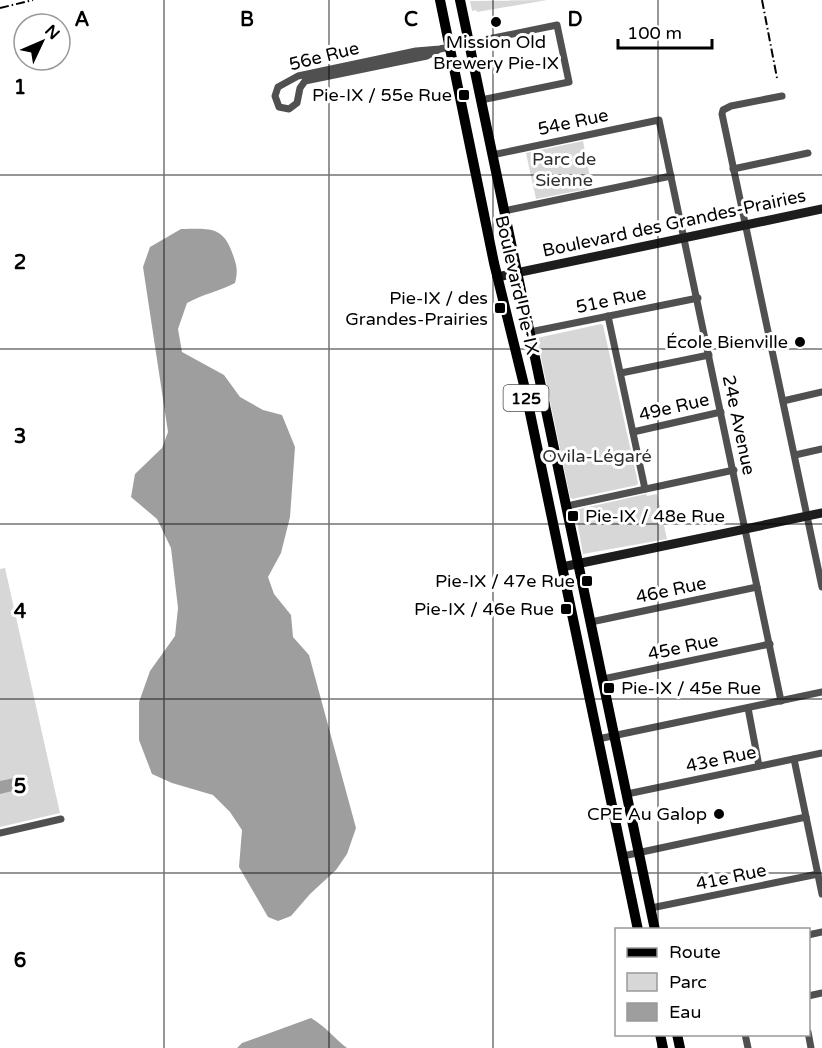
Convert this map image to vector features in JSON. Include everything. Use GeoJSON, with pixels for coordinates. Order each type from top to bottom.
{"type":"FeatureCollection","features":[{"type":"Feature","properties":{"kind":"main road","name":"Boulevard Pie-IX"},"geometry":{"type":"LineString","coordinates":[[440,0],[445,48],[525,389],[638,928]]}},
{"type":"Feature","properties":{"kind":"main road","name":"Boulevard Pie-IX"},"geometry":{"type":"LineString","coordinates":[[460,0],[656,928]]}},
{"type":"Feature","properties":{"kind":"main road","name":"Boulevard des Grandes-Prairies"},"geometry":{"type":"LineString","coordinates":[[497,277],[822,209]]}},
{"type":"Feature","properties":{"kind":"main road"},"geometry":{"type":"LineString","coordinates":[[562,567],[822,513]]}},
{"type":"Feature","properties":{"kind":"street","name":"56e Rue"},"geometry":{"type":"LineString","coordinates":[[445,48],[427,56],[305,81],[300,88],[297,103],[289,109],[279,107],[275,99],[278,87],[298,76],[425,49],[468,44],[557,26],[569,82],[481,100]]}},
{"type":"Feature","properties":{"kind":"street"},"geometry":{"type":"LineString","coordinates":[[782,96],[731,106],[723,110],[722,114],[822,585]]}},
{"type":"Feature","properties":{"kind":"street","name":"54e Rue"},"geometry":{"type":"LineString","coordinates":[[492,155],[659,120]]}},
{"type":"Feature","properties":{"kind":"street","name":"24e Avenue"},"geometry":{"type":"LineString","coordinates":[[659,120],[781,700]]}},
{"type":"Feature","properties":{"kind":"street"},"geometry":{"type":"LineString","coordinates":[[733,169],[808,153]]}},
{"type":"Feature","properties":{"kind":"street"},"geometry":{"type":"LineString","coordinates":[[504,211],[671,176]]}},
{"type":"Feature","properties":{"kind":"street","name":"51e Rue"},"geometry":{"type":"LineString","coordinates":[[530,332],[698,297]]}},
{"type":"Feature","properties":{"kind":"street"},"geometry":{"type":"LineString","coordinates":[[608,316],[645,489]]}},
{"type":"Feature","properties":{"kind":"street"},"geometry":{"type":"LineString","coordinates":[[621,373],[710,355]]}},
{"type":"Feature","properties":{"kind":"street"},"geometry":{"type":"LineString","coordinates":[[783,401],[822,392]]}},
{"type":"Feature","properties":{"kind":"street","name":"49e Rue"},"geometry":{"type":"LineString","coordinates":[[633,432],[722,412]]}},
{"type":"Feature","properties":{"kind":"street"},"geometry":{"type":"LineString","coordinates":[[795,455],[822,449]]}},
{"type":"Feature","properties":{"kind":"street"},"geometry":{"type":"LineString","coordinates":[[567,506],[734,470]]}},
{"type":"Feature","properties":{"kind":"street","name":"46e Rue"},"geometry":{"type":"LineString","coordinates":[[591,622],[757,587]]}},
{"type":"Feature","properties":{"kind":"street","name":"45e Rue"},"geometry":{"type":"LineString","coordinates":[[603,679],[770,644]]}},
{"type":"Feature","properties":{"kind":"street"},"geometry":{"type":"LineString","coordinates":[[598,739],[822,692]]}},
{"type":"Feature","properties":{"kind":"street"},"geometry":{"type":"LineString","coordinates":[[748,708],[759,766]]}},
{"type":"Feature","properties":{"kind":"street","name":"43e Rue"},"geometry":{"type":"LineString","coordinates":[[627,794],[822,753]]}},
{"type":"Feature","properties":{"kind":"street"},"geometry":{"type":"LineString","coordinates":[[794,759],[822,894]]}},
{"type":"Feature","properties":{"kind":"street"},"geometry":{"type":"LineString","coordinates":[[622,856],[806,817]]}},
{"type":"Feature","properties":{"kind":"street"},"geometry":{"type":"LineString","coordinates":[[0,833],[61,819]]}},
{"type":"Feature","properties":{"kind":"street","name":"41e Rue"},"geometry":{"type":"LineString","coordinates":[[651,908],[818,874]]}},
{"type":"Feature","properties":{"kind":"green space"},"geometry":{"type":"Polygon","coordinates":[[[547,0],[477,12],[472,11],[470,1],[547,0]]]}},
{"type":"Feature","properties":{"kind":"green space","name":"Parc de Sienne"},"geometry":{"type":"Polygon","coordinates":[[[583,141],[592,188],[536,199],[526,153],[583,141]]]}},
{"type":"Feature","properties":{"kind":"green space","name":"Ovila-Légaré"},"geometry":{"type":"Polygon","coordinates":[[[601,324],[638,483],[572,499],[537,338],[601,324]]]}},
{"type":"Feature","properties":{"kind":"green space","name":"Ovila-Légaré"},"geometry":{"type":"Polygon","coordinates":[[[646,494],[647,496],[657,494],[667,539],[583,554],[575,510],[646,494]]]}},
{"type":"Feature","properties":{"kind":"green space"},"geometry":{"type":"Polygon","coordinates":[[[5,568],[60,813],[0,827],[0,569],[5,568]]]}},
{"type":"Feature","properties":{"kind":"water"},"geometry":{"type":"Polygon","coordinates":[[[181,229],[207,229],[220,234],[229,245],[237,272],[235,283],[187,303],[178,329],[182,352],[224,375],[240,397],[263,410],[282,415],[295,447],[290,517],[281,553],[268,577],[274,594],[291,615],[293,637],[309,655],[356,828],[347,854],[336,870],[310,894],[291,916],[278,921],[268,917],[239,867],[242,830],[230,812],[213,795],[172,783],[152,774],[139,740],[139,702],[150,671],[175,636],[178,608],[171,548],[157,519],[131,497],[135,474],[162,448],[168,432],[143,267],[150,247],[181,229]]]}},
{"type":"Feature","properties":{"kind":"water"},"geometry":{"type":"Polygon","coordinates":[[[19,777],[21,789],[0,794],[0,781],[19,777]]]}},
{"type":"Feature","properties":{"kind":"water"},"geometry":{"type":"Polygon","coordinates":[[[311,1018],[347,1048],[237,1048],[242,1043],[311,1018]]]}},
{"type":"Feature","properties":{"kind":"railway"},"geometry":{"type":"LineString","coordinates":[[0,8],[33,0]]}},
{"type":"Feature","properties":{"kind":"railway"},"geometry":{"type":"LineString","coordinates":[[762,0],[777,78]]}},
{"type":"Feature","properties":{"kind":"place","name":"Mission Old Brewery Pie-IX"},"geometry":{"type":"Point","coordinates":[496,22]}},
{"type":"Feature","properties":{"kind":"place","name":"Pie-IX / 55e Rue"},"geometry":{"type":"Point","coordinates":[464,95]}},
{"type":"Feature","properties":{"kind":"place","name":"Pie-IX / des Grandes-Prairies"},"geometry":{"type":"Point","coordinates":[500,308]}},
{"type":"Feature","properties":{"kind":"place","name":"École Bienville"},"geometry":{"type":"Point","coordinates":[800,342]}},
{"type":"Feature","properties":{"kind":"place","name":"Pie-IX / 48e Rue"},"geometry":{"type":"Point","coordinates":[573,516]}},
{"type":"Feature","properties":{"kind":"place","name":"Pie-IX / 47e Rue"},"geometry":{"type":"Point","coordinates":[587,581]}},
{"type":"Feature","properties":{"kind":"place","name":"Pie-IX / 46e Rue"},"geometry":{"type":"Point","coordinates":[566,609]}},
{"type":"Feature","properties":{"kind":"place","name":"Pie-IX / 45e Rue"},"geometry":{"type":"Point","coordinates":[609,688]}},
{"type":"Feature","properties":{"kind":"place","name":"CPE Au Galop"},"geometry":{"type":"Point","coordinates":[719,814]}}]}
